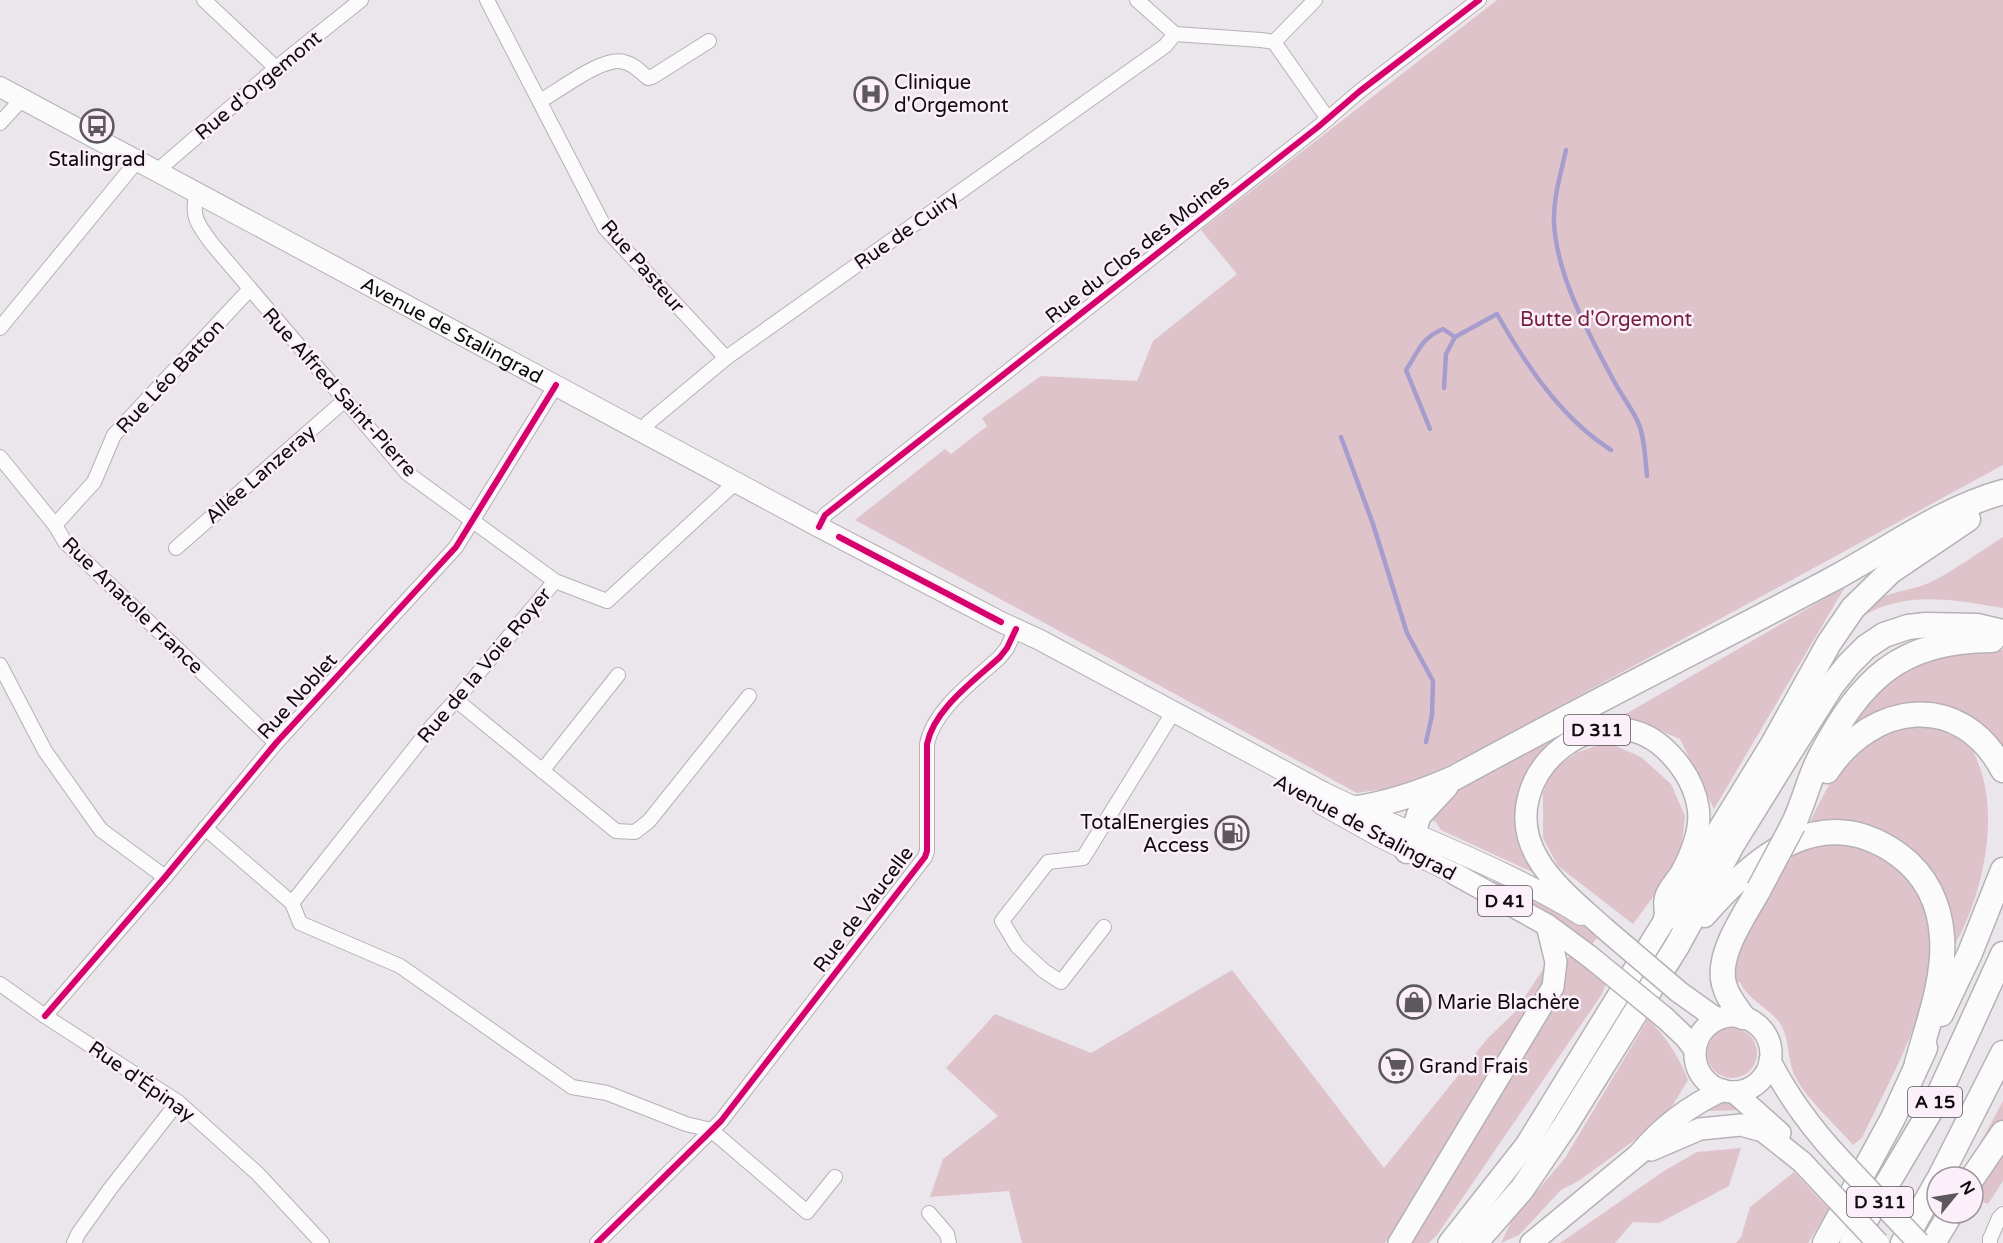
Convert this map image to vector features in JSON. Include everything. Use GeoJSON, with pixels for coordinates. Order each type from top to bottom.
{"type":"FeatureCollection","features":[{"type":"Feature","properties":{"kind":"highway"},"geometry":{"type":"LineString","coordinates":[[1666,918],[1773,744],[1829,643],[1853,608],[1892,571],[1988,507],[2003,492]]}},
{"type":"Feature","properties":{"kind":"highway"},"geometry":{"type":"LineString","coordinates":[[1357,808],[1401,799],[1454,778],[1856,567],[1937,520],[1982,498],[2003,492]]}},
{"type":"Feature","properties":{"kind":"highway"},"geometry":{"type":"LineString","coordinates":[[1773,744],[1845,646],[1876,623],[1904,614],[1934,610],[1968,612],[2003,618]]}},
{"type":"Feature","properties":{"kind":"highway"},"geometry":{"type":"LineString","coordinates":[[1475,1243],[1522,1189],[1565,1126],[1677,946],[1732,845],[1826,694],[1848,665],[1866,647],[1884,635],[1926,624],[1977,626],[2003,632]]}},
{"type":"Feature","properties":{"kind":"highway"},"geometry":{"type":"LineString","coordinates":[[1797,818],[1819,758],[1855,701],[1882,671],[1903,658],[1942,645],[2003,640]]}},
{"type":"Feature","properties":{"kind":"highway"},"geometry":{"type":"LineString","coordinates":[[1743,1017],[1724,984],[1722,969],[1729,945],[1797,818],[1837,755],[1849,743],[1879,724],[1898,717],[1926,713],[1961,725],[1974,733],[1986,745],[2003,770]]}},
{"type":"Feature","properties":{"kind":"highway"},"geometry":{"type":"LineString","coordinates":[[1410,842],[1419,815],[1434,796],[1454,778]]}},
{"type":"Feature","properties":{"kind":"highway"},"geometry":{"type":"LineString","coordinates":[[1677,946],[1751,866],[1787,845],[1810,835],[1826,832],[1849,833],[1886,845],[1907,861],[1926,883],[1935,902],[1942,938],[1940,978],[1917,1063]]}},
{"type":"Feature","properties":{"kind":"highway"},"geometry":{"type":"LineString","coordinates":[[1825,1243],[1893,1118],[1970,953],[2003,870]]}},
{"type":"Feature","properties":{"kind":"highway","name":"A 15"},"geometry":{"type":"LineString","coordinates":[[1852,1243],[1935,1103],[2003,954]]}},
{"type":"Feature","properties":{"kind":"highway","name":"A 15"},"geometry":{"type":"LineString","coordinates":[[1946,1165],[2003,1053]]}},
{"type":"Feature","properties":{"kind":"highway"},"geometry":{"type":"LineString","coordinates":[[1981,1165],[2003,1132]]}},
{"type":"Feature","properties":{"kind":"highway"},"geometry":{"type":"LineString","coordinates":[[1903,1243],[1925,1204]]}},
{"type":"Feature","properties":{"kind":"highway"},"geometry":{"type":"LineString","coordinates":[[1933,1243],[1944,1225]]}},
{"type":"Feature","properties":{"kind":"main road","name":"Avenue de Stalingrad"},"geometry":{"type":"LineString","coordinates":[[0,87],[819,527],[1011,628],[1040,640],[1171,716],[1410,842],[1527,883],[1604,928]]}},
{"type":"Feature","properties":{"kind":"main road","name":"Avenue de Stalingrad"},"geometry":{"type":"LineString","coordinates":[[1171,716],[1357,808],[1455,874],[1547,925],[1665,1018],[1695,1050]]}},
{"type":"Feature","properties":{"kind":"main road","name":"D 311"},"geometry":{"type":"LineString","coordinates":[[1449,1243],[1526,1145],[1666,918],[1665,898],[1682,871],[1698,827],[1699,810],[1695,794],[1687,776],[1662,745],[1637,733],[1618,728],[1596,731],[1578,737],[1562,747],[1547,760],[1535,776],[1529,793],[1527,829],[1538,859],[1572,899],[1604,928]]}},
{"type":"Feature","properties":{"kind":"main road"},"geometry":{"type":"LineString","coordinates":[[1399,1243],[1553,987],[1556,962],[1547,925]]}},
{"type":"Feature","properties":{"kind":"main road"},"geometry":{"type":"LineString","coordinates":[[1604,928],[1679,992],[1718,1019]]}},
{"type":"Feature","properties":{"kind":"main road"},"geometry":{"type":"LineString","coordinates":[[1729,1091],[1750,1087],[1757,1083],[1770,1061],[1770,1048],[1763,1031],[1754,1022],[1743,1017],[1730,1016],[1708,1025],[1700,1034],[1695,1059],[1702,1076],[1715,1087],[1729,1091],[1747,1102],[1791,1144],[1802,1162]]}},
{"type":"Feature","properties":{"kind":"main road","name":"D 311"},"geometry":{"type":"LineString","coordinates":[[1770,1061],[1797,1108],[1819,1136],[1919,1243]]}},
{"type":"Feature","properties":{"kind":"main road","name":"D 311"},"geometry":{"type":"LineString","coordinates":[[1531,1243],[1639,1154],[1653,1137],[1678,1117],[1695,1105],[1729,1091]]}},
{"type":"Feature","properties":{"kind":"main road","name":"D 311"},"geometry":{"type":"LineString","coordinates":[[1639,1154],[1700,1129],[1741,1125],[1763,1131],[1802,1162],[1878,1243]]}},
{"type":"Feature","properties":{"kind":"street"},"geometry":{"type":"LineString","coordinates":[[204,0],[276,68]]}},
{"type":"Feature","properties":{"kind":"street","name":"Rue d'Orgemont"},"geometry":{"type":"LineString","coordinates":[[157,171],[276,68],[361,0]]}},
{"type":"Feature","properties":{"kind":"street","name":"Rue Pasteur"},"geometry":{"type":"LineString","coordinates":[[487,0],[544,99],[604,228],[726,358]]}},
{"type":"Feature","properties":{"kind":"street"},"geometry":{"type":"LineString","coordinates":[[1137,0],[1175,34],[1274,42],[1316,0]]}},
{"type":"Feature","properties":{"kind":"street","name":"Rue du Clos des Moines"},"geometry":{"type":"LineString","coordinates":[[819,527],[825,515],[1476,1]]}},
{"type":"Feature","properties":{"kind":"street","name":"Rue de Cuiry"},"geometry":{"type":"LineString","coordinates":[[642,432],[648,423],[726,358],[1165,46],[1175,34]]}},
{"type":"Feature","properties":{"kind":"street"},"geometry":{"type":"LineString","coordinates":[[544,99],[601,65],[616,60],[625,62],[648,78],[652,77],[709,41]]}},
{"type":"Feature","properties":{"kind":"street"},"geometry":{"type":"LineString","coordinates":[[1274,42],[1328,119]]}},
{"type":"Feature","properties":{"kind":"street"},"geometry":{"type":"LineString","coordinates":[[0,123],[22,99]]}},
{"type":"Feature","properties":{"kind":"street"},"geometry":{"type":"LineString","coordinates":[[0,328],[137,162]]}},
{"type":"Feature","properties":{"kind":"street","name":"Rue Alfred Saint-Pierre"},"geometry":{"type":"LineString","coordinates":[[197,193],[193,210],[195,218],[213,245],[249,290],[407,472],[555,581]]}},
{"type":"Feature","properties":{"kind":"street","name":"Rue Léo Batton"},"geometry":{"type":"LineString","coordinates":[[55,525],[94,482],[114,435],[249,290]]}},
{"type":"Feature","properties":{"kind":"street","name":"Rue Noblet"},"geometry":{"type":"LineString","coordinates":[[45,1016],[165,877],[276,743],[456,547],[555,385]]}},
{"type":"Feature","properties":{"kind":"street","name":"Allée Lanzeray"},"geometry":{"type":"LineString","coordinates":[[176,548],[345,400]]}},
{"type":"Feature","properties":{"kind":"street","name":"Rue Anatole France"},"geometry":{"type":"LineString","coordinates":[[0,457],[55,525],[65,542],[276,743]]}},
{"type":"Feature","properties":{"kind":"street","name":"Rue de la Voie Royer"},"geometry":{"type":"LineString","coordinates":[[292,903],[432,726],[555,581],[607,601],[736,482]]}},
{"type":"Feature","properties":{"kind":"street","name":"Rue de Vaucelle"},"geometry":{"type":"LineString","coordinates":[[597,1243],[721,1121],[925,857],[927,851],[929,732],[940,714],[1000,657],[1007,648],[1011,628]]}},
{"type":"Feature","properties":{"kind":"street"},"geometry":{"type":"LineString","coordinates":[[0,665],[45,751],[101,830],[165,877]]}},
{"type":"Feature","properties":{"kind":"street"},"geometry":{"type":"LineString","coordinates":[[542,771],[618,675]]}},
{"type":"Feature","properties":{"kind":"street"},"geometry":{"type":"LineString","coordinates":[[456,700],[616,831],[635,832],[649,821],[749,696]]}},
{"type":"Feature","properties":{"kind":"street"},"geometry":{"type":"LineString","coordinates":[[1104,927],[1061,982],[1017,946],[1002,921],[1048,861],[1083,858],[1171,716]]}},
{"type":"Feature","properties":{"kind":"street"},"geometry":{"type":"LineString","coordinates":[[205,828],[292,903],[300,923],[400,966],[572,1087],[607,1093],[686,1124],[711,1130],[807,1212],[835,1177]]}},
{"type":"Feature","properties":{"kind":"street","name":"Rue d'Épinay"},"geometry":{"type":"LineString","coordinates":[[0,984],[45,1016],[178,1102],[258,1174],[322,1243]]}},
{"type":"Feature","properties":{"kind":"street"},"geometry":{"type":"LineString","coordinates":[[74,1243],[110,1189],[178,1102]]}},
{"type":"Feature","properties":{"kind":"street"},"geometry":{"type":"LineString","coordinates":[[928,1213],[947,1234],[949,1243]]}},
{"type":"Feature","properties":{"kind":"street"},"geometry":{"type":"LineString","coordinates":[[1990,1243],[1999,1218],[2003,1214]]}},
{"type":"Feature","properties":{"kind":"green space","name":"Butte d'Orgemont"},"geometry":{"type":"Polygon","coordinates":[[[1497,0],[2003,0],[2003,465],[1479,750],[1385,795],[1377,790],[1357,793],[855,520],[945,449],[951,454],[987,426],[982,418],[1041,376],[1137,381],[1153,341],[1237,274],[1201,230],[1497,0]]]}},
{"type":"Feature","properties":{"kind":"green space"},"geometry":{"type":"Polygon","coordinates":[[[2003,537],[2003,608],[1931,599],[1896,603],[1863,616],[1860,614],[1878,599],[1935,580],[2003,537]]]}},
{"type":"Feature","properties":{"kind":"green space"},"geometry":{"type":"Polygon","coordinates":[[[1845,587],[1714,809],[1680,739],[1624,715],[1845,587]]]}},
{"type":"Feature","properties":{"kind":"green space"},"geometry":{"type":"Polygon","coordinates":[[[2003,650],[2003,750],[1893,708],[1853,724],[1874,690],[1925,658],[2003,650]]]}},
{"type":"Feature","properties":{"kind":"green space"},"geometry":{"type":"Polygon","coordinates":[[[1574,727],[1554,742],[1528,777],[1545,878],[1441,830],[1436,822],[1426,817],[1449,791],[1574,727]]]}},
{"type":"Feature","properties":{"kind":"green space"},"geometry":{"type":"Polygon","coordinates":[[[1918,727],[1934,728],[1948,733],[1972,750],[1987,796],[1986,849],[1981,875],[1974,901],[1953,948],[1947,908],[1847,822],[1810,822],[1832,780],[1849,759],[1881,737],[1918,727]]]}},
{"type":"Feature","properties":{"kind":"green space"},"geometry":{"type":"Polygon","coordinates":[[[1607,742],[1641,757],[1671,784],[1685,816],[1681,852],[1667,878],[1633,924],[1558,866],[1543,838],[1543,793],[1551,771],[1576,753],[1607,742]]]}},
{"type":"Feature","properties":{"kind":"green space"},"geometry":{"type":"Polygon","coordinates":[[[1814,844],[1854,845],[1896,863],[1910,882],[1926,911],[1931,943],[1928,976],[1919,1011],[1906,1046],[1862,1138],[1853,1145],[1799,1083],[1792,1068],[1786,1037],[1781,1025],[1749,995],[1740,982],[1734,984],[1731,966],[1762,902],[1794,854],[1814,844]]]}},
{"type":"Feature","properties":{"kind":"green space"},"geometry":{"type":"Polygon","coordinates":[[[1493,880],[1574,916],[1599,935],[1590,947],[1491,885],[1493,880]]]}},
{"type":"Feature","properties":{"kind":"green space"},"geometry":{"type":"Polygon","coordinates":[[[1570,956],[1606,984],[1602,994],[1437,1235],[1429,1243],[1407,1243],[1562,963],[1570,956]]]}},
{"type":"Feature","properties":{"kind":"green space"},"geometry":{"type":"Polygon","coordinates":[[[1549,960],[1550,976],[1413,1203],[1385,1243],[1022,1243],[1009,1191],[930,1197],[943,1159],[998,1116],[946,1068],[995,1014],[1091,1053],[1232,970],[1384,1168],[1488,1038],[1515,1012],[1549,960]]]}},
{"type":"Feature","properties":{"kind":"green space"},"geometry":{"type":"Polygon","coordinates":[[[1648,1019],[1671,1047],[1688,1080],[1665,1118],[1580,1180],[1561,1190],[1519,1235],[1501,1243],[1511,1222],[1565,1158],[1648,1019]]]}},
{"type":"Feature","properties":{"kind":"green space"},"geometry":{"type":"Polygon","coordinates":[[[1732,1028],[1750,1035],[1757,1053],[1750,1071],[1732,1078],[1714,1071],[1707,1053],[1714,1035],[1732,1028]]]}},
{"type":"Feature","properties":{"kind":"green space"},"geometry":{"type":"Polygon","coordinates":[[[1721,1101],[1747,1110],[1705,1111],[1721,1101]]]}},
{"type":"Feature","properties":{"kind":"green space"},"geometry":{"type":"Polygon","coordinates":[[[2003,1101],[2003,1181],[1988,1204],[1985,1203],[1985,1165],[1968,1165],[2003,1101]]]}},
{"type":"Feature","properties":{"kind":"green space"},"geometry":{"type":"Polygon","coordinates":[[[1741,1148],[1729,1186],[1659,1223],[1633,1222],[1615,1243],[1560,1243],[1664,1171],[1697,1152],[1741,1148]]]}},
{"type":"Feature","properties":{"kind":"green space"},"geometry":{"type":"Polygon","coordinates":[[[1794,1172],[1829,1209],[1808,1243],[1736,1243],[1741,1237],[1750,1207],[1794,1172]]]}},
{"type":"Feature","properties":{"kind":"waterway"},"geometry":{"type":"LineString","coordinates":[[1566,150],[1554,213],[1556,242],[1561,263],[1585,326],[1638,422],[1647,476]]}},
{"type":"Feature","properties":{"kind":"waterway"},"geometry":{"type":"LineString","coordinates":[[1444,388],[1446,354],[1455,337],[1497,314],[1546,389],[1576,422],[1611,450]]}},
{"type":"Feature","properties":{"kind":"waterway"},"geometry":{"type":"LineString","coordinates":[[1430,429],[1406,370],[1429,337],[1443,329],[1455,337]]}},
{"type":"Feature","properties":{"kind":"waterway"},"geometry":{"type":"LineString","coordinates":[[1341,437],[1373,524],[1407,633],[1433,681],[1432,715],[1426,742]]}},
{"type":"Feature","properties":{"kind":"cycle path"},"geometry":{"type":"LineString","coordinates":[[819,527],[825,515],[1318,127],[1360,91],[1479,0]]}},
{"type":"Feature","properties":{"kind":"cycle path"},"geometry":{"type":"LineString","coordinates":[[45,1016],[165,877],[276,743],[456,547],[556,385]]}},
{"type":"Feature","properties":{"kind":"cycle path"},"geometry":{"type":"LineString","coordinates":[[839,537],[1001,622]]}},
{"type":"Feature","properties":{"kind":"cycle path"},"geometry":{"type":"LineString","coordinates":[[597,1243],[721,1121],[925,857],[927,851],[927,744],[931,731],[956,696],[1000,657],[1016,629]]}},
{"type":"Feature","properties":{"kind":"place","name":"Clinique d'Orgemont"},"geometry":{"type":"Point","coordinates":[871,94]}},
{"type":"Feature","properties":{"kind":"place","name":"Stalingrad"},"geometry":{"type":"Point","coordinates":[97,126]}},
{"type":"Feature","properties":{"kind":"place","name":"TotalEnergies Access"},"geometry":{"type":"Point","coordinates":[1232,833]}},
{"type":"Feature","properties":{"kind":"place","name":"Marie Blachère"},"geometry":{"type":"Point","coordinates":[1414,1002]}},
{"type":"Feature","properties":{"kind":"place","name":"Grand Frais"},"geometry":{"type":"Point","coordinates":[1396,1066]}}]}
